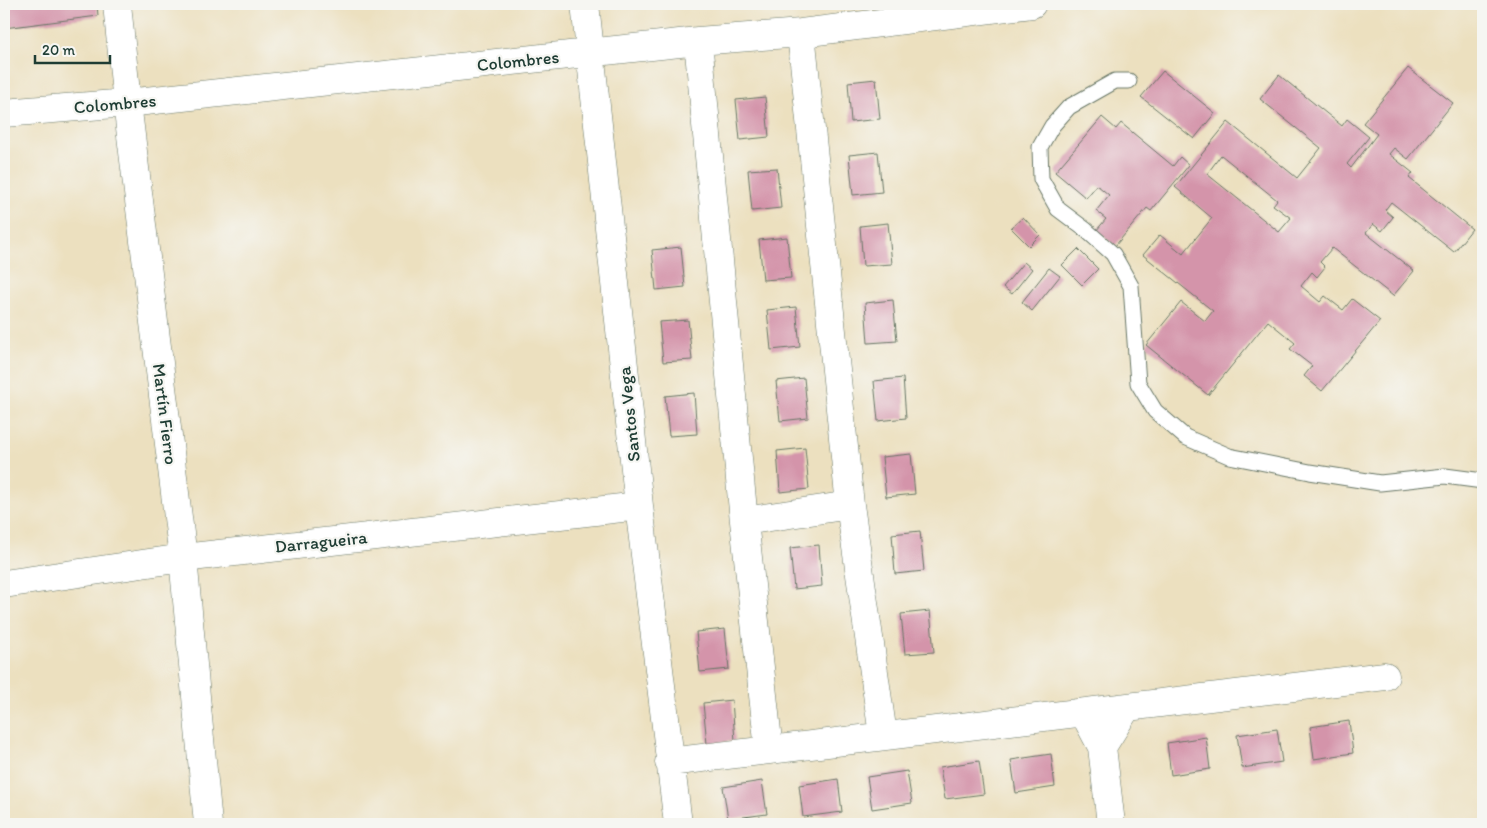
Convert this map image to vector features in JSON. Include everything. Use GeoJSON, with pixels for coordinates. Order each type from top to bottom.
{"type":"FeatureCollection","features":[{"type":"Feature","properties":{"kind":"street","name":"Martín Fierro"},"geometry":{"type":"LineString","coordinates":[[117,4],[127,104],[182,558],[208,824]]}},
{"type":"Feature","properties":{"kind":"street","name":"Santos Vega"},"geometry":{"type":"LineString","coordinates":[[585,4],[639,506],[678,824]]}},
{"type":"Feature","properties":{"kind":"street","name":"Colombres"},"geometry":{"type":"LineString","coordinates":[[4,113],[127,104],[698,41],[801,33],[1032,4]]}},
{"type":"Feature","properties":{"kind":"street"},"geometry":{"type":"LineString","coordinates":[[801,33],[850,505],[883,736]]}},
{"type":"Feature","properties":{"kind":"street"},"geometry":{"type":"LineString","coordinates":[[698,41],[744,521],[769,750]]}},
{"type":"Feature","properties":{"kind":"street"},"geometry":{"type":"LineString","coordinates":[[744,521],[850,505]]}},
{"type":"Feature","properties":{"kind":"street","name":"Darragueira"},"geometry":{"type":"LineString","coordinates":[[4,584],[182,558],[639,506]]}},
{"type":"Feature","properties":{"kind":"street"},"geometry":{"type":"LineString","coordinates":[[669,762],[1385,676]]}},
{"type":"Feature","properties":{"kind":"street"},"geometry":{"type":"LineString","coordinates":[[1102,747],[1128,708]]}},
{"type":"Feature","properties":{"kind":"street"},"geometry":{"type":"LineString","coordinates":[[1084,712],[1102,747],[1111,824]]}},
{"type":"Feature","properties":{"kind":"lane"},"geometry":{"type":"LineString","coordinates":[[1129,81],[1115,81],[1069,107],[1052,126],[1040,147],[1042,179],[1058,209],[1113,254],[1131,286],[1138,383],[1155,411],[1185,438],[1229,456],[1380,483],[1446,476],[1483,481]]}},
{"type":"Feature","properties":{"kind":"building"},"geometry":{"type":"Polygon","coordinates":[[[4,4],[97,4],[98,16],[4,28],[4,4]]]}},
{"type":"Feature","properties":{"kind":"building"},"geometry":{"type":"Polygon","coordinates":[[[1408,68],[1453,103],[1408,159],[1394,148],[1389,154],[1413,173],[1409,178],[1472,229],[1454,252],[1391,202],[1385,210],[1393,217],[1382,231],[1373,224],[1366,233],[1414,271],[1393,296],[1332,248],[1320,262],[1325,267],[1317,277],[1312,272],[1301,286],[1320,302],[1325,296],[1343,310],[1352,299],[1380,321],[1322,391],[1304,376],[1312,366],[1290,349],[1295,343],[1268,321],[1208,395],[1146,345],[1181,302],[1205,321],[1213,311],[1143,255],[1160,235],[1183,254],[1212,218],[1175,187],[1228,122],[1297,178],[1321,148],[1260,99],[1279,75],[1342,126],[1347,119],[1369,137],[1347,164],[1351,168],[1377,134],[1363,123],[1408,68]],[[1221,155],[1207,174],[1279,232],[1291,218],[1273,205],[1277,200],[1221,155]]]}},
{"type":"Feature","properties":{"kind":"building"},"geometry":{"type":"Polygon","coordinates":[[[1163,71],[1215,113],[1194,139],[1141,97],[1163,71]]]}},
{"type":"Feature","properties":{"kind":"building"},"geometry":{"type":"Polygon","coordinates":[[[876,79],[880,119],[851,122],[848,82],[876,79]]]}},
{"type":"Feature","properties":{"kind":"building"},"geometry":{"type":"Polygon","coordinates":[[[765,97],[769,137],[740,140],[736,100],[765,97]]]}},
{"type":"Feature","properties":{"kind":"building"},"geometry":{"type":"Polygon","coordinates":[[[1102,117],[1116,129],[1121,123],[1173,166],[1180,157],[1189,165],[1151,211],[1147,208],[1115,246],[1096,231],[1106,219],[1096,211],[1109,195],[1097,185],[1086,198],[1055,172],[1102,117]]]}},
{"type":"Feature","properties":{"kind":"building"},"geometry":{"type":"Polygon","coordinates":[[[878,152],[882,192],[853,195],[849,155],[878,152]]]}},
{"type":"Feature","properties":{"kind":"building"},"geometry":{"type":"Polygon","coordinates":[[[777,168],[781,208],[752,211],[748,170],[777,168]]]}},
{"type":"Feature","properties":{"kind":"building"},"geometry":{"type":"Polygon","coordinates":[[[1023,217],[1040,235],[1029,246],[1011,228],[1023,217]]]}},
{"type":"Feature","properties":{"kind":"building"},"geometry":{"type":"Polygon","coordinates":[[[888,223],[892,264],[863,266],[860,226],[888,223]]]}},
{"type":"Feature","properties":{"kind":"building"},"geometry":{"type":"Polygon","coordinates":[[[787,237],[791,278],[763,280],[759,240],[787,237]]]}},
{"type":"Feature","properties":{"kind":"building"},"geometry":{"type":"Polygon","coordinates":[[[681,247],[685,287],[656,290],[652,250],[681,247]]]}},
{"type":"Feature","properties":{"kind":"building"},"geometry":{"type":"Polygon","coordinates":[[[1078,249],[1098,269],[1082,285],[1062,265],[1078,249]]]}},
{"type":"Feature","properties":{"kind":"building"},"geometry":{"type":"Polygon","coordinates":[[[1024,262],[1032,269],[1012,294],[1003,287],[1024,262]]]}},
{"type":"Feature","properties":{"kind":"building"},"geometry":{"type":"Polygon","coordinates":[[[1049,268],[1060,276],[1032,311],[1022,302],[1049,268]]]}},
{"type":"Feature","properties":{"kind":"building"},"geometry":{"type":"Polygon","coordinates":[[[893,300],[897,341],[868,343],[865,303],[893,300]]]}},
{"type":"Feature","properties":{"kind":"building"},"geometry":{"type":"Polygon","coordinates":[[[796,307],[800,347],[771,350],[767,310],[796,307]]]}},
{"type":"Feature","properties":{"kind":"building"},"geometry":{"type":"Polygon","coordinates":[[[688,320],[692,360],[663,362],[659,322],[688,320]]]}},
{"type":"Feature","properties":{"kind":"building"},"geometry":{"type":"Polygon","coordinates":[[[804,378],[808,418],[780,421],[776,381],[804,378]]]}},
{"type":"Feature","properties":{"kind":"building"},"geometry":{"type":"Polygon","coordinates":[[[903,378],[906,418],[878,421],[874,381],[903,378]]]}},
{"type":"Feature","properties":{"kind":"building"},"geometry":{"type":"Polygon","coordinates":[[[694,393],[697,434],[669,436],[665,396],[694,393]]]}},
{"type":"Feature","properties":{"kind":"building"},"geometry":{"type":"Polygon","coordinates":[[[805,448],[809,489],[780,492],[777,451],[805,448]]]}},
{"type":"Feature","properties":{"kind":"building"},"geometry":{"type":"Polygon","coordinates":[[[911,454],[915,494],[886,497],[882,457],[911,454]]]}},
{"type":"Feature","properties":{"kind":"building"},"geometry":{"type":"Polygon","coordinates":[[[920,531],[924,571],[895,574],[892,534],[920,531]]]}},
{"type":"Feature","properties":{"kind":"building"},"geometry":{"type":"Polygon","coordinates":[[[819,545],[822,586],[794,589],[790,548],[819,545]]]}},
{"type":"Feature","properties":{"kind":"building"},"geometry":{"type":"Polygon","coordinates":[[[930,611],[934,652],[905,654],[901,614],[930,611]]]}},
{"type":"Feature","properties":{"kind":"building"},"geometry":{"type":"Polygon","coordinates":[[[725,629],[729,669],[700,672],[696,632],[725,629]]]}},
{"type":"Feature","properties":{"kind":"building"},"geometry":{"type":"Polygon","coordinates":[[[732,700],[735,741],[707,744],[703,703],[732,700]]]}},
{"type":"Feature","properties":{"kind":"building"},"geometry":{"type":"Polygon","coordinates":[[[1349,721],[1353,753],[1314,759],[1310,727],[1349,721]]]}},
{"type":"Feature","properties":{"kind":"building"},"geometry":{"type":"Polygon","coordinates":[[[1277,729],[1282,762],[1242,768],[1237,735],[1277,729]]]}},
{"type":"Feature","properties":{"kind":"building"},"geometry":{"type":"Polygon","coordinates":[[[1206,737],[1210,769],[1171,775],[1167,743],[1206,737]]]}},
{"type":"Feature","properties":{"kind":"building"},"geometry":{"type":"Polygon","coordinates":[[[1051,754],[1055,787],[1016,793],[1011,760],[1051,754]]]}},
{"type":"Feature","properties":{"kind":"building"},"geometry":{"type":"Polygon","coordinates":[[[979,761],[984,794],[945,799],[940,767],[979,761]]]}},
{"type":"Feature","properties":{"kind":"building"},"geometry":{"type":"Polygon","coordinates":[[[907,771],[912,803],[872,809],[867,777],[907,771]]]}},
{"type":"Feature","properties":{"kind":"building"},"geometry":{"type":"Polygon","coordinates":[[[838,779],[842,812],[803,817],[799,785],[838,779]]]}},
{"type":"Feature","properties":{"kind":"building"},"geometry":{"type":"Polygon","coordinates":[[[762,781],[767,814],[728,819],[723,787],[762,781]]]}}]}
